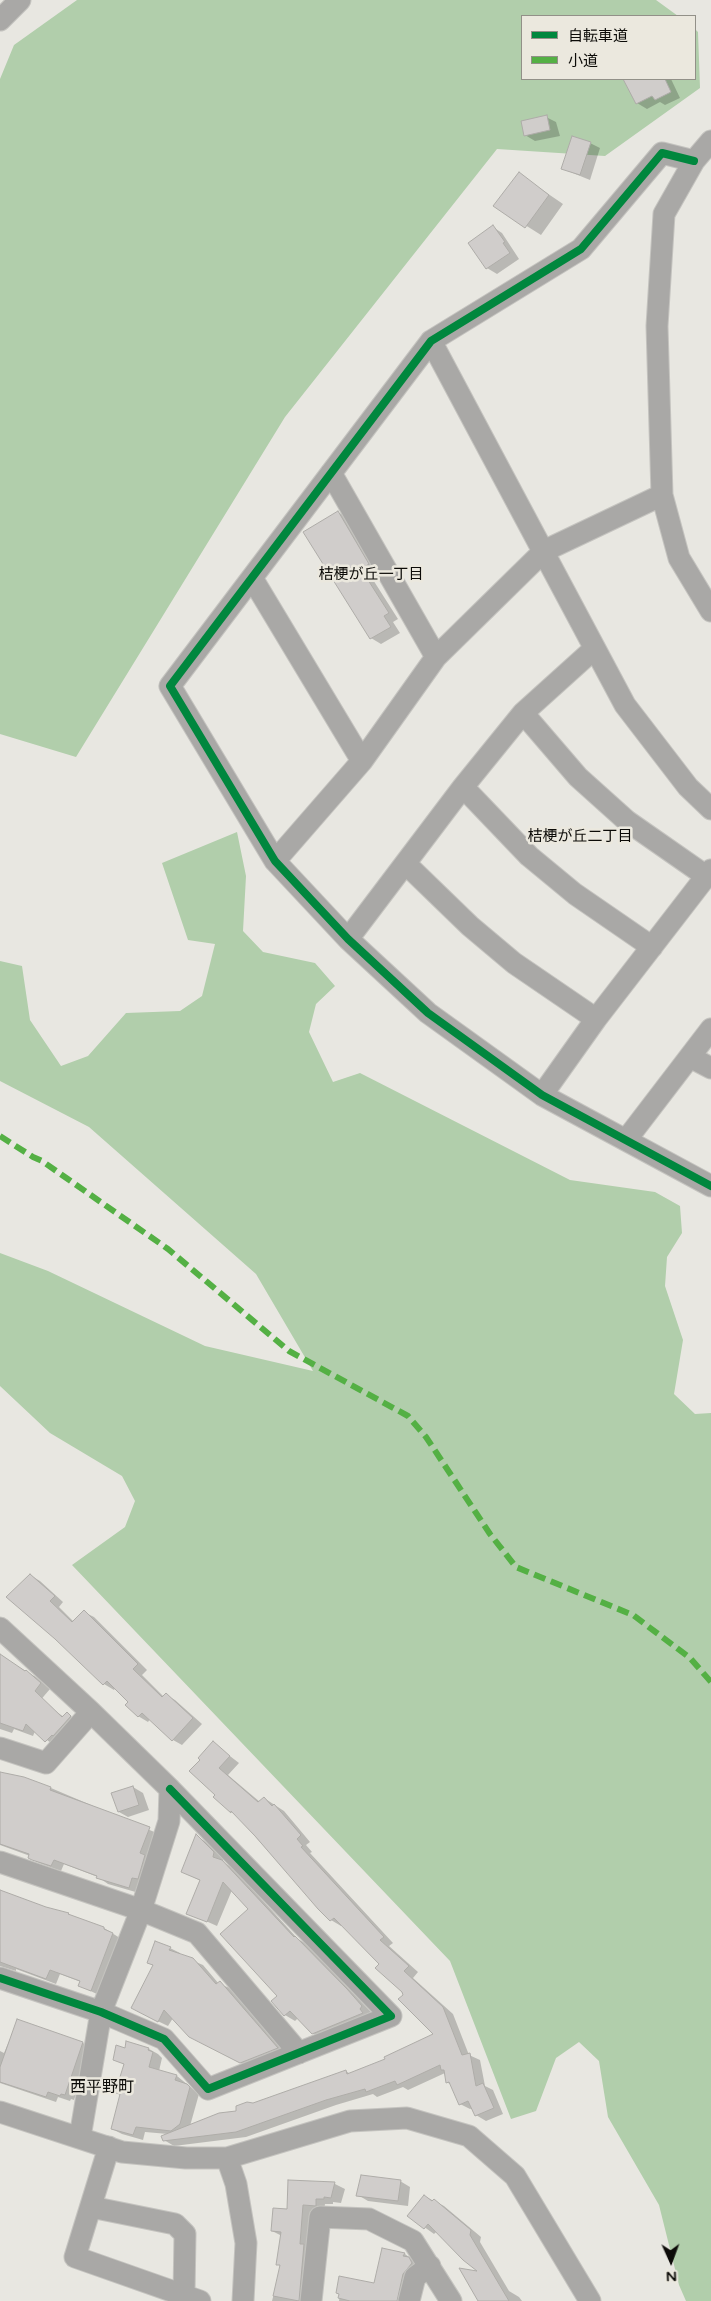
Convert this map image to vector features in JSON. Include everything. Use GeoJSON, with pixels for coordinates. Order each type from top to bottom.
{"type":"FeatureCollection","features":[{"type":"Feature","properties":{"kind":"street"},"geometry":{"type":"LineString","coordinates":[[0,20],[20,0]]}},
{"type":"Feature","properties":{"kind":"street"},"geometry":{"type":"LineString","coordinates":[[711,141],[694,161],[664,214],[657,326],[662,495],[678,558],[711,611]]}},
{"type":"Feature","properties":{"kind":"street"},"geometry":{"type":"LineString","coordinates":[[694,161],[662,153],[581,249],[431,341],[170,686],[275,861],[348,939],[428,1013],[542,1095],[711,1186]]}},
{"type":"Feature","properties":{"kind":"street"},"geometry":{"type":"LineString","coordinates":[[431,341],[625,705],[688,787],[711,809]]}},
{"type":"Feature","properties":{"kind":"street"},"geometry":{"type":"LineString","coordinates":[[332,473],[436,656]]}},
{"type":"Feature","properties":{"kind":"street"},"geometry":{"type":"LineString","coordinates":[[275,861],[362,761],[436,656],[544,551],[662,495]]}},
{"type":"Feature","properties":{"kind":"street"},"geometry":{"type":"LineString","coordinates":[[252,578],[362,761]]}},
{"type":"Feature","properties":{"kind":"street"},"geometry":{"type":"LineString","coordinates":[[348,939],[463,787],[523,713],[594,650]]}},
{"type":"Feature","properties":{"kind":"street"},"geometry":{"type":"LineString","coordinates":[[523,713],[578,777],[627,821],[708,873],[596,1018],[542,1095]]}},
{"type":"Feature","properties":{"kind":"street"},"geometry":{"type":"LineString","coordinates":[[463,787],[529,856],[575,894],[652,947]]}},
{"type":"Feature","properties":{"kind":"street"},"geometry":{"type":"LineString","coordinates":[[406,864],[470,926],[514,964],[596,1018]]}},
{"type":"Feature","properties":{"kind":"street"},"geometry":{"type":"LineString","coordinates":[[626,1140],[711,1029]]}},
{"type":"Feature","properties":{"kind":"street"},"geometry":{"type":"LineString","coordinates":[[690,1057],[711,1068]]}},
{"type":"Feature","properties":{"kind":"street"},"geometry":{"type":"LineString","coordinates":[[0,1628],[91,1712],[170,1789],[391,2016],[208,2090],[164,2038],[101,2012],[0,1978]]}},
{"type":"Feature","properties":{"kind":"street"},"geometry":{"type":"LineString","coordinates":[[0,1748],[46,1763],[91,1712]]}},
{"type":"Feature","properties":{"kind":"street"},"geometry":{"type":"LineString","coordinates":[[80,2138],[101,2012],[141,1910],[169,1821],[170,1789]]}},
{"type":"Feature","properties":{"kind":"street"},"geometry":{"type":"LineString","coordinates":[[0,1862],[141,1910],[198,1933],[299,2053]]}},
{"type":"Feature","properties":{"kind":"street"},"geometry":{"type":"LineString","coordinates":[[0,2112],[122,2152],[186,2158],[227,2158],[350,2121],[407,2118],[469,2136],[515,2176],[590,2301]]}},
{"type":"Feature","properties":{"kind":"street"},"geometry":{"type":"LineString","coordinates":[[91,2207],[175,2224],[185,2234],[192,2298],[75,2257],[109,2147]]}},
{"type":"Feature","properties":{"kind":"street"},"geometry":{"type":"LineString","coordinates":[[227,2158],[236,2184],[246,2243],[243,2301]]}},
{"type":"Feature","properties":{"kind":"street"},"geometry":{"type":"LineString","coordinates":[[311,2301],[320,2217],[369,2219],[412,2241],[451,2301]]}},
{"type":"Feature","properties":{"kind":"street"},"geometry":{"type":"LineString","coordinates":[[409,2301],[415,2277],[430,2266]]}},
{"type":"Feature","properties":{"kind":"green space"},"geometry":{"type":"Polygon","coordinates":[[[77,0],[656,0],[677,15],[521,15],[521,80],[696,80],[696,30],[698,32],[700,88],[605,156],[497,149],[285,417],[76,757],[0,734],[0,79],[14,45],[77,0]]]}},
{"type":"Feature","properties":{"kind":"green space"},"geometry":{"type":"Polygon","coordinates":[[[237,832],[246,876],[243,931],[263,952],[315,963],[335,986],[316,1004],[309,1032],[333,1082],[360,1073],[570,1180],[655,1192],[680,1206],[682,1233],[667,1257],[665,1286],[683,1340],[674,1394],[695,1414],[711,1413],[711,2301],[686,2301],[679,2285],[659,2205],[608,2117],[599,2061],[579,2042],[556,2058],[536,2111],[511,2119],[450,1961],[72,1565],[125,1527],[135,1501],[122,1476],[50,1433],[0,1386],[0,1253],[48,1271],[205,1346],[313,1371],[256,1274],[89,1127],[0,1081],[0,961],[22,966],[30,1020],[61,1066],[88,1056],[126,1013],[180,1011],[202,996],[215,944],[188,940],[162,863],[237,832]]]}},
{"type":"Feature","properties":{"kind":"building"},"geometry":{"type":"Polygon","coordinates":[[[624,80],[665,80],[671,92],[655,100],[652,96],[636,104],[624,80]]]}},
{"type":"Feature","properties":{"kind":"building"},"geometry":{"type":"Polygon","coordinates":[[[547,115],[550,130],[524,136],[521,121],[547,115]]]}},
{"type":"Feature","properties":{"kind":"building"},"geometry":{"type":"Polygon","coordinates":[[[572,136],[591,142],[580,175],[561,169],[572,136]]]}},
{"type":"Feature","properties":{"kind":"building"},"geometry":{"type":"Polygon","coordinates":[[[519,172],[549,195],[525,228],[493,206],[519,172]]]}},
{"type":"Feature","properties":{"kind":"building"},"geometry":{"type":"Polygon","coordinates":[[[493,225],[510,253],[486,269],[468,243],[493,225]]]}},
{"type":"Feature","properties":{"kind":"building"},"geometry":{"type":"Polygon","coordinates":[[[338,511],[369,564],[361,569],[389,613],[384,616],[391,627],[370,639],[303,532],[338,511]]]}},
{"type":"Feature","properties":{"kind":"building"},"geometry":{"type":"Polygon","coordinates":[[[30,1574],[55,1596],[50,1601],[72,1622],[84,1610],[138,1664],[133,1669],[162,1697],[166,1693],[193,1718],[172,1741],[142,1713],[138,1717],[125,1705],[128,1702],[107,1681],[103,1685],[55,1639],[6,1597],[30,1574]]]}},
{"type":"Feature","properties":{"kind":"building"},"geometry":{"type":"Polygon","coordinates":[[[0,1654],[26,1670],[41,1683],[35,1691],[62,1717],[67,1712],[71,1716],[45,1742],[26,1724],[23,1731],[0,1723],[0,1654]]]}},
{"type":"Feature","properties":{"kind":"building"},"geometry":{"type":"Polygon","coordinates":[[[213,1741],[230,1756],[219,1768],[258,1802],[264,1797],[272,1806],[274,1804],[301,1835],[297,1839],[303,1846],[301,1847],[384,1937],[380,1940],[409,1966],[404,1971],[443,2007],[462,2055],[470,2053],[476,2086],[483,2083],[494,2108],[475,2116],[468,2101],[459,2105],[449,2082],[446,2083],[444,2070],[441,2070],[440,2065],[397,2085],[395,2081],[366,2092],[365,2089],[326,2100],[236,2132],[163,2141],[161,2136],[219,2113],[236,2111],[236,2106],[247,2102],[253,2103],[346,2070],[347,2074],[385,2059],[384,2057],[433,2034],[398,1999],[403,1995],[402,1992],[375,1968],[379,1964],[334,1918],[330,1921],[318,1909],[255,1836],[231,1811],[231,1813],[213,1797],[215,1795],[189,1771],[200,1760],[198,1758],[213,1741]]]}},
{"type":"Feature","properties":{"kind":"building"},"geometry":{"type":"Polygon","coordinates":[[[0,1772],[24,1777],[51,1787],[50,1790],[150,1827],[140,1853],[145,1855],[138,1879],[132,1878],[129,1888],[96,1878],[97,1876],[54,1860],[51,1866],[32,1860],[28,1858],[29,1854],[0,1844],[0,1772]]]}},
{"type":"Feature","properties":{"kind":"building"},"geometry":{"type":"Polygon","coordinates":[[[133,1786],[139,1805],[118,1812],[111,1793],[133,1786]]]}},
{"type":"Feature","properties":{"kind":"building"},"geometry":{"type":"Polygon","coordinates":[[[196,1834],[214,1852],[213,1857],[222,1860],[294,1937],[347,1989],[362,2006],[360,2009],[363,2013],[312,2034],[290,2011],[284,2016],[271,2001],[277,1996],[220,1934],[248,1909],[223,1882],[207,1922],[186,1914],[200,1880],[181,1872],[196,1834]]]}},
{"type":"Feature","properties":{"kind":"building"},"geometry":{"type":"Polygon","coordinates":[[[0,1890],[46,1907],[69,1913],[104,1927],[104,1929],[113,1933],[91,1991],[78,1986],[80,1981],[50,1970],[46,1979],[0,1962],[0,1890]]]}},
{"type":"Feature","properties":{"kind":"building"},"geometry":{"type":"Polygon","coordinates":[[[155,1941],[171,1947],[169,1950],[193,1958],[216,1984],[220,1981],[278,2048],[240,2063],[189,2037],[164,2010],[158,2022],[131,2008],[153,1965],[147,1963],[155,1941]]]}},
{"type":"Feature","properties":{"kind":"building"},"geometry":{"type":"Polygon","coordinates":[[[17,2019],[83,2042],[65,2095],[61,2094],[60,2096],[48,2092],[46,2097],[0,2082],[0,2067],[17,2019]]]}},
{"type":"Feature","properties":{"kind":"building"},"geometry":{"type":"Polygon","coordinates":[[[126,2041],[149,2048],[148,2050],[153,2052],[149,2067],[177,2075],[175,2080],[190,2087],[180,2124],[171,2131],[136,2127],[133,2135],[111,2129],[120,2094],[115,2093],[124,2064],[113,2060],[116,2045],[125,2048],[126,2041]]]}},
{"type":"Feature","properties":{"kind":"building"},"geometry":{"type":"Polygon","coordinates":[[[361,2175],[401,2180],[398,2201],[356,2196],[361,2175]]]}},
{"type":"Feature","properties":{"kind":"building"},"geometry":{"type":"Polygon","coordinates":[[[288,2180],[335,2182],[331,2198],[316,2199],[316,2206],[303,2205],[300,2244],[304,2244],[299,2301],[273,2296],[280,2265],[276,2265],[281,2232],[271,2231],[273,2208],[287,2209],[288,2180]]]}},
{"type":"Feature","properties":{"kind":"building"},"geometry":{"type":"Polygon","coordinates":[[[424,2195],[432,2201],[434,2199],[471,2230],[470,2235],[509,2301],[478,2301],[459,2268],[477,2271],[463,2260],[428,2224],[424,2229],[407,2216],[424,2195]]]}},
{"type":"Feature","properties":{"kind":"building"},"geometry":{"type":"Polygon","coordinates":[[[382,2248],[405,2253],[403,2256],[409,2257],[412,2263],[403,2274],[397,2301],[350,2301],[338,2298],[339,2294],[336,2293],[339,2276],[374,2283],[382,2248]]]}},
{"type":"Feature","properties":{"kind":"marked path"},"geometry":{"type":"LineString","coordinates":[[0,1136],[42,1161],[168,1249],[289,1351],[408,1416],[426,1437],[490,1534],[516,1567],[633,1615],[690,1658],[711,1682]]}},
{"type":"Feature","properties":{"kind":"cycle path"},"geometry":{"type":"LineString","coordinates":[[694,161],[662,153],[581,249],[431,341],[170,686],[275,861],[348,939],[428,1013],[542,1095],[711,1186]]}},
{"type":"Feature","properties":{"kind":"cycle path"},"geometry":{"type":"LineString","coordinates":[[0,1978],[101,2012],[164,2039],[208,2089],[391,2016],[170,1789]]}},
{"type":"Feature","properties":{"kind":"district","name":"桔梗が丘一丁目"},"geometry":{"type":"Point","coordinates":[371,575]}},
{"type":"Feature","properties":{"kind":"district","name":"桔梗が丘二丁目"},"geometry":{"type":"Point","coordinates":[580,837]}},
{"type":"Feature","properties":{"kind":"district","name":"西平野町"},"geometry":{"type":"Point","coordinates":[102,2088]}}]}
